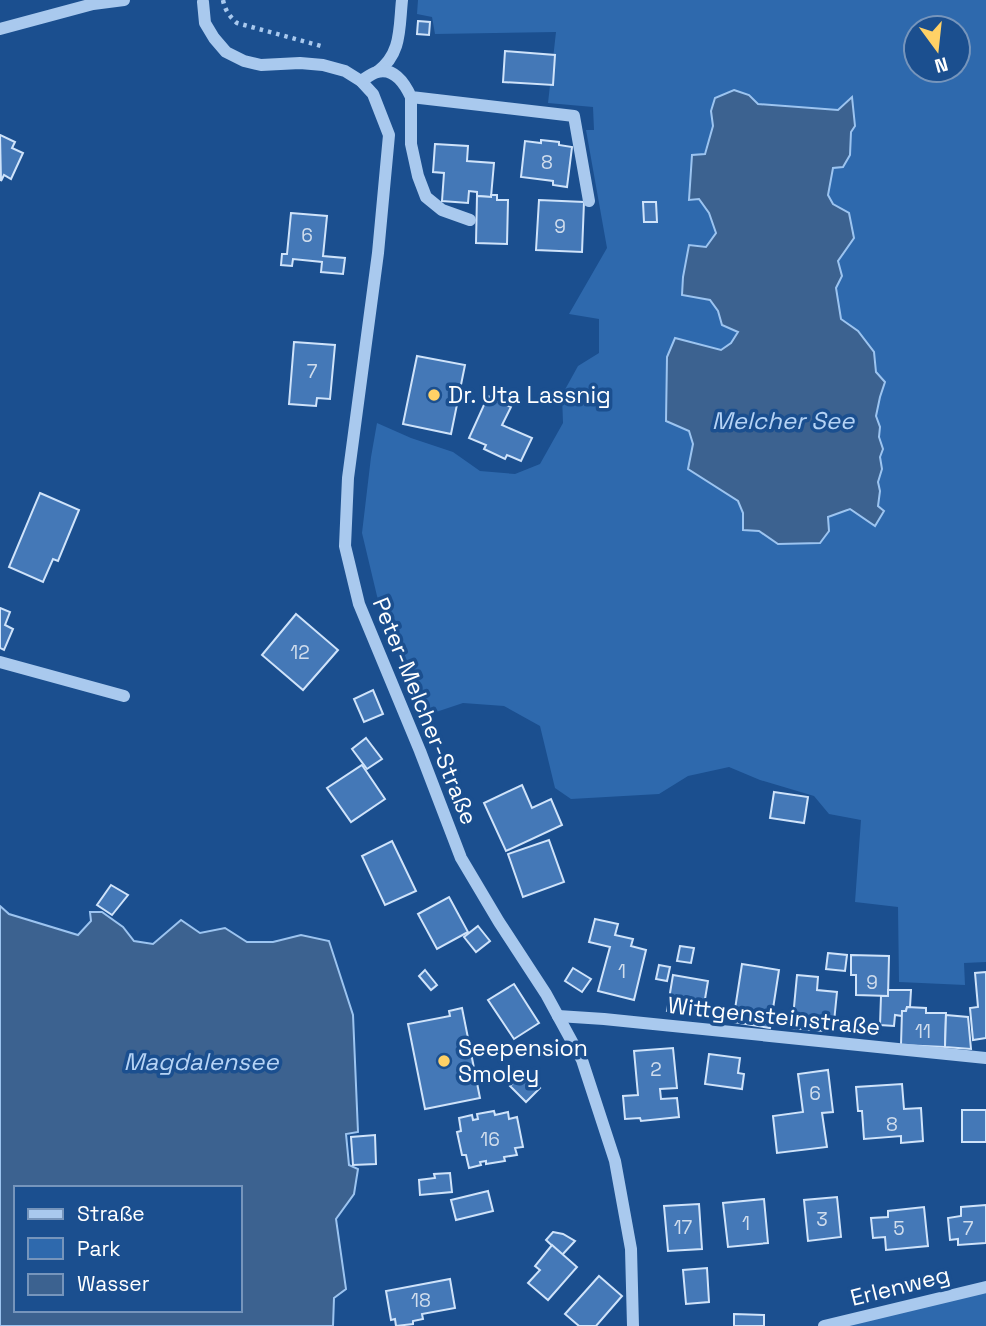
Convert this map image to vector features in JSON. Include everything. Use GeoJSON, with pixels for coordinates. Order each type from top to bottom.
{"type":"FeatureCollection","features":[{"type":"Feature","properties":{"kind":"street"},"geometry":{"type":"LineString","coordinates":[[0,29],[93,4],[124,0]]}},
{"type":"Feature","properties":{"kind":"street"},"geometry":{"type":"LineString","coordinates":[[203,2],[205,23],[214,38],[226,52],[244,61],[261,65],[323,65],[345,71],[361,81],[389,64],[397,46],[402,0]]}},
{"type":"Feature","properties":{"kind":"street"},"geometry":{"type":"LineString","coordinates":[[377,72],[390,72],[404,83],[411,97],[411,144],[426,197],[442,210],[470,220]]}},
{"type":"Feature","properties":{"kind":"street","name":"Peter-Melcher-Straße"},"geometry":{"type":"LineString","coordinates":[[361,81],[373,94],[389,135],[379,253],[348,478],[345,546],[359,604],[461,858],[582,1060],[615,1161],[631,1249],[633,1326]]}},
{"type":"Feature","properties":{"kind":"street"},"geometry":{"type":"LineString","coordinates":[[411,97],[574,116],[589,201]]}},
{"type":"Feature","properties":{"kind":"street"},"geometry":{"type":"LineString","coordinates":[[0,662],[124,696]]}},
{"type":"Feature","properties":{"kind":"street","name":"Wittgensteinstraße"},"geometry":{"type":"LineString","coordinates":[[558,1016],[986,1058]]}},
{"type":"Feature","properties":{"kind":"street","name":"Erlenweg"},"geometry":{"type":"LineString","coordinates":[[824,1326],[986,1287]]}},
{"type":"Feature","properties":{"kind":"path"},"geometry":{"type":"LineString","coordinates":[[223,0],[230,17],[237,23],[323,47]]}},
{"type":"Feature","properties":{"kind":"green space"},"geometry":{"type":"Polygon","coordinates":[[[418,0],[986,0],[986,962],[964,963],[965,985],[899,982],[898,907],[855,902],[861,820],[829,814],[814,796],[760,780],[729,767],[688,776],[659,794],[571,799],[555,788],[540,726],[504,706],[463,703],[436,712],[413,695],[377,596],[362,533],[377,423],[453,452],[480,471],[515,474],[540,464],[563,423],[562,395],[578,366],[599,353],[599,319],[569,314],[607,248],[586,130],[594,130],[593,107],[548,103],[556,32],[435,34],[432,17],[417,14],[418,0]],[[749,95],[711,111],[713,126],[689,200],[699,198],[709,213],[716,233],[706,247],[689,246],[682,295],[710,300],[718,311],[722,325],[738,332],[731,343],[721,350],[675,338],[666,421],[689,430],[693,444],[724,492],[738,501],[743,513],[744,530],[759,531],[778,544],[820,543],[828,517],[850,509],[878,506],[878,482],[882,469],[880,457],[883,449],[876,416],[885,382],[876,372],[874,352],[858,331],[841,319],[836,288],[842,276],[838,261],[849,214],[833,204],[828,195],[833,168],[850,155],[851,132],[838,110],[758,104],[749,95]]]}},
{"type":"Feature","properties":{"kind":"green space"},"geometry":{"type":"Polygon","coordinates":[[[986,1291],[986,1326],[843,1326],[986,1291]]]}},
{"type":"Feature","properties":{"kind":"water","name":"Melcher See"},"geometry":{"type":"Polygon","coordinates":[[[734,90],[749,95],[758,104],[838,110],[852,97],[855,126],[851,132],[850,155],[843,167],[833,168],[828,195],[833,204],[849,213],[854,238],[838,261],[842,276],[836,288],[841,319],[858,331],[874,352],[876,372],[885,382],[876,416],[883,449],[880,457],[882,469],[878,482],[878,506],[884,511],[875,526],[850,509],[828,517],[829,531],[820,543],[778,544],[759,531],[743,530],[743,513],[738,501],[688,469],[693,444],[689,431],[666,421],[667,357],[675,338],[721,350],[731,343],[738,332],[722,325],[718,311],[710,300],[682,295],[689,245],[706,247],[716,233],[709,213],[699,199],[689,200],[692,155],[705,154],[713,126],[711,111],[715,98],[734,90]]]}},
{"type":"Feature","properties":{"kind":"water","name":"Magdalensee"},"geometry":{"type":"Polygon","coordinates":[[[0,906],[9,914],[78,935],[91,921],[90,912],[102,912],[123,927],[134,941],[153,944],[181,920],[200,933],[225,928],[247,942],[273,942],[301,935],[329,941],[353,1015],[358,1132],[346,1134],[349,1165],[358,1169],[354,1194],[336,1219],[346,1289],[334,1298],[333,1326],[0,1326],[0,906]]]}},
{"type":"Feature","properties":{"kind":"building"},"geometry":{"type":"Polygon","coordinates":[[[418,21],[430,22],[429,35],[417,34],[418,21]]]}},
{"type":"Feature","properties":{"kind":"building"},"geometry":{"type":"Polygon","coordinates":[[[505,51],[555,55],[553,85],[503,82],[505,51]]]}},
{"type":"Feature","properties":{"kind":"building"},"geometry":{"type":"Polygon","coordinates":[[[0,135],[15,142],[12,148],[23,153],[11,179],[4,175],[1,181],[0,135]]]}},
{"type":"Feature","properties":{"kind":"building"},"geometry":{"type":"Polygon","coordinates":[[[541,140],[572,147],[567,187],[553,185],[553,181],[521,177],[525,141],[541,143],[541,140]]]}},
{"type":"Feature","properties":{"kind":"building"},"geometry":{"type":"Polygon","coordinates":[[[435,144],[468,146],[467,161],[494,163],[491,197],[477,196],[477,192],[469,191],[468,203],[442,201],[444,173],[433,172],[435,144]]]}},
{"type":"Feature","properties":{"kind":"building"},"geometry":{"type":"Polygon","coordinates":[[[497,195],[497,200],[508,200],[507,244],[476,243],[477,196],[497,195]]]}},
{"type":"Feature","properties":{"kind":"building"},"geometry":{"type":"Polygon","coordinates":[[[539,200],[584,202],[582,252],[536,250],[539,200]]]}},
{"type":"Feature","properties":{"kind":"building"},"geometry":{"type":"Polygon","coordinates":[[[643,202],[656,202],[657,222],[644,222],[643,202]]]}},
{"type":"Feature","properties":{"kind":"building"},"geometry":{"type":"Polygon","coordinates":[[[291,213],[327,216],[323,256],[345,258],[343,274],[321,272],[322,262],[293,259],[292,266],[281,265],[282,254],[287,254],[291,213]]]}},
{"type":"Feature","properties":{"kind":"building"},"geometry":{"type":"Polygon","coordinates":[[[294,342],[335,345],[330,399],[317,398],[316,406],[289,404],[294,342]]]}},
{"type":"Feature","properties":{"kind":"building","name":"Dr. Uta Lassnig"},"geometry":{"type":"Polygon","coordinates":[[[417,356],[465,365],[451,434],[403,424],[417,356]]]}},
{"type":"Feature","properties":{"kind":"building"},"geometry":{"type":"Polygon","coordinates":[[[488,396],[511,407],[502,425],[532,438],[521,461],[507,455],[505,459],[484,449],[486,445],[469,438],[488,396]]]}},
{"type":"Feature","properties":{"kind":"building"},"geometry":{"type":"Polygon","coordinates":[[[40,493],[79,510],[58,561],[53,559],[43,582],[9,567],[40,493]]]}},
{"type":"Feature","properties":{"kind":"building"},"geometry":{"type":"Polygon","coordinates":[[[0,608],[10,612],[5,625],[13,629],[4,650],[0,648],[0,608]]]}},
{"type":"Feature","properties":{"kind":"building"},"geometry":{"type":"Polygon","coordinates":[[[296,614],[338,650],[303,690],[262,655],[296,614]]]}},
{"type":"Feature","properties":{"kind":"building"},"geometry":{"type":"Polygon","coordinates":[[[373,690],[383,714],[364,722],[354,699],[373,690]]]}},
{"type":"Feature","properties":{"kind":"building"},"geometry":{"type":"Polygon","coordinates":[[[366,738],[382,759],[367,769],[352,749],[366,738]]]}},
{"type":"Feature","properties":{"kind":"building"},"geometry":{"type":"Polygon","coordinates":[[[362,765],[385,799],[351,822],[327,788],[362,765]]]}},
{"type":"Feature","properties":{"kind":"building"},"geometry":{"type":"Polygon","coordinates":[[[522,785],[532,808],[551,799],[562,825],[506,851],[484,803],[522,785]]]}},
{"type":"Feature","properties":{"kind":"building"},"geometry":{"type":"Polygon","coordinates":[[[774,792],[808,797],[804,823],[770,818],[774,792]]]}},
{"type":"Feature","properties":{"kind":"building"},"geometry":{"type":"Polygon","coordinates":[[[549,840],[564,882],[523,897],[508,854],[549,840]]]}},
{"type":"Feature","properties":{"kind":"building"},"geometry":{"type":"Polygon","coordinates":[[[392,841],[416,891],[385,905],[362,856],[392,841]]]}},
{"type":"Feature","properties":{"kind":"building"},"geometry":{"type":"Polygon","coordinates":[[[111,885],[128,895],[112,915],[97,905],[111,885]]]}},
{"type":"Feature","properties":{"kind":"building"},"geometry":{"type":"Polygon","coordinates":[[[449,897],[468,932],[437,949],[418,914],[449,897]]]}},
{"type":"Feature","properties":{"kind":"building"},"geometry":{"type":"Polygon","coordinates":[[[595,919],[618,924],[615,935],[633,939],[631,946],[646,950],[634,1000],[598,991],[610,947],[589,942],[595,919]]]}},
{"type":"Feature","properties":{"kind":"building"},"geometry":{"type":"Polygon","coordinates":[[[478,926],[490,941],[476,952],[464,937],[478,926]]]}},
{"type":"Feature","properties":{"kind":"building"},"geometry":{"type":"Polygon","coordinates":[[[680,946],[694,948],[691,963],[677,961],[680,946]]]}},
{"type":"Feature","properties":{"kind":"building"},"geometry":{"type":"Polygon","coordinates":[[[828,953],[847,955],[845,971],[826,969],[828,953]]]}},
{"type":"Feature","properties":{"kind":"building"},"geometry":{"type":"Polygon","coordinates":[[[851,955],[889,956],[888,996],[856,995],[856,975],[851,975],[851,955]]]}},
{"type":"Feature","properties":{"kind":"building"},"geometry":{"type":"Polygon","coordinates":[[[742,964],[779,970],[770,1028],[733,1022],[742,964]]]}},
{"type":"Feature","properties":{"kind":"building"},"geometry":{"type":"Polygon","coordinates":[[[659,965],[670,967],[667,981],[656,979],[659,965]]]}},
{"type":"Feature","properties":{"kind":"building"},"geometry":{"type":"Polygon","coordinates":[[[573,968],[591,979],[582,992],[565,981],[573,968]]]}},
{"type":"Feature","properties":{"kind":"building"},"geometry":{"type":"Polygon","coordinates":[[[425,970],[437,985],[431,990],[419,976],[425,970]]]}},
{"type":"Feature","properties":{"kind":"building"},"geometry":{"type":"Polygon","coordinates":[[[986,972],[986,1038],[973,1040],[970,1008],[978,1007],[975,973],[986,972]]]}},
{"type":"Feature","properties":{"kind":"building"},"geometry":{"type":"Polygon","coordinates":[[[673,975],[708,981],[702,1017],[667,1011],[673,975]]]}},
{"type":"Feature","properties":{"kind":"building"},"geometry":{"type":"Polygon","coordinates":[[[797,975],[818,977],[817,990],[837,992],[833,1032],[792,1028],[797,975]]]}},
{"type":"Feature","properties":{"kind":"building"},"geometry":{"type":"Polygon","coordinates":[[[514,984],[539,1023],[514,1039],[488,1000],[514,984]]]}},
{"type":"Feature","properties":{"kind":"building"},"geometry":{"type":"Polygon","coordinates":[[[888,990],[911,990],[910,1007],[902,1011],[902,1016],[895,1015],[894,1026],[880,1025],[881,996],[888,996],[888,990]]]}},
{"type":"Feature","properties":{"kind":"building"},"geometry":{"type":"Polygon","coordinates":[[[907,1007],[926,1008],[926,1013],[946,1013],[945,1047],[901,1045],[902,1011],[906,1011],[907,1007]]]}},
{"type":"Feature","properties":{"kind":"building","name":"Seepension Smoley"},"geometry":{"type":"Polygon","coordinates":[[[462,1008],[480,1098],[425,1109],[408,1024],[450,1016],[449,1011],[462,1008]]]}},
{"type":"Feature","properties":{"kind":"building"},"geometry":{"type":"Polygon","coordinates":[[[946,1015],[968,1017],[971,1049],[945,1047],[946,1015]]]}},
{"type":"Feature","properties":{"kind":"building"},"geometry":{"type":"Polygon","coordinates":[[[673,1048],[677,1088],[660,1089],[661,1099],[677,1098],[679,1117],[641,1121],[640,1118],[625,1119],[623,1096],[638,1095],[634,1051],[673,1048]]]}},
{"type":"Feature","properties":{"kind":"building"},"geometry":{"type":"Polygon","coordinates":[[[709,1054],[740,1058],[738,1073],[744,1074],[742,1089],[705,1084],[709,1054]]]}},
{"type":"Feature","properties":{"kind":"building"},"geometry":{"type":"Polygon","coordinates":[[[828,1070],[833,1112],[822,1113],[827,1147],[777,1153],[773,1116],[803,1112],[798,1074],[828,1070]]]}},
{"type":"Feature","properties":{"kind":"building"},"geometry":{"type":"Polygon","coordinates":[[[524,1072],[540,1088],[526,1102],[510,1086],[524,1072]]]}},
{"type":"Feature","properties":{"kind":"building"},"geometry":{"type":"Polygon","coordinates":[[[902,1084],[904,1109],[921,1108],[923,1141],[901,1143],[901,1136],[864,1139],[862,1111],[858,1111],[856,1087],[902,1084]]]}},
{"type":"Feature","properties":{"kind":"building"},"geometry":{"type":"Polygon","coordinates":[[[962,1110],[986,1110],[986,1142],[962,1142],[962,1110]]]}},
{"type":"Feature","properties":{"kind":"building"},"geometry":{"type":"Polygon","coordinates":[[[494,1111],[495,1115],[508,1112],[509,1119],[517,1117],[523,1147],[515,1148],[517,1155],[504,1157],[505,1161],[486,1164],[486,1161],[480,1162],[481,1165],[469,1168],[466,1155],[462,1155],[457,1132],[461,1131],[459,1118],[472,1115],[473,1120],[478,1119],[477,1114],[494,1111]]]}},
{"type":"Feature","properties":{"kind":"building"},"geometry":{"type":"Polygon","coordinates":[[[375,1135],[376,1164],[353,1165],[351,1137],[375,1135]]]}},
{"type":"Feature","properties":{"kind":"building"},"geometry":{"type":"Polygon","coordinates":[[[450,1173],[452,1192],[420,1195],[419,1180],[435,1178],[434,1174],[450,1173]]]}},
{"type":"Feature","properties":{"kind":"building"},"geometry":{"type":"Polygon","coordinates":[[[488,1191],[493,1211],[456,1220],[451,1200],[488,1191]]]}},
{"type":"Feature","properties":{"kind":"building"},"geometry":{"type":"Polygon","coordinates":[[[837,1197],[841,1237],[808,1241],[804,1200],[837,1197]]]}},
{"type":"Feature","properties":{"kind":"building"},"geometry":{"type":"Polygon","coordinates":[[[764,1199],[768,1243],[728,1247],[723,1203],[764,1199]]]}},
{"type":"Feature","properties":{"kind":"building"},"geometry":{"type":"Polygon","coordinates":[[[699,1204],[702,1249],[668,1251],[664,1206],[699,1204]]]}},
{"type":"Feature","properties":{"kind":"building"},"geometry":{"type":"Polygon","coordinates":[[[986,1205],[986,1243],[958,1245],[958,1239],[950,1240],[948,1218],[961,1216],[961,1207],[986,1205]]]}},
{"type":"Feature","properties":{"kind":"building"},"geometry":{"type":"Polygon","coordinates":[[[924,1207],[928,1246],[886,1250],[885,1237],[873,1238],[871,1218],[888,1217],[888,1211],[924,1207]]]}},
{"type":"Feature","properties":{"kind":"building"},"geometry":{"type":"Polygon","coordinates":[[[553,1232],[575,1241],[562,1255],[546,1240],[553,1232]]]}},
{"type":"Feature","properties":{"kind":"building"},"geometry":{"type":"Polygon","coordinates":[[[552,1245],[577,1267],[548,1300],[528,1283],[540,1270],[535,1266],[552,1245]]]}},
{"type":"Feature","properties":{"kind":"building"},"geometry":{"type":"Polygon","coordinates":[[[707,1268],[709,1302],[686,1304],[683,1270],[707,1268]]]}},
{"type":"Feature","properties":{"kind":"building"},"geometry":{"type":"Polygon","coordinates":[[[599,1276],[622,1296],[596,1326],[579,1326],[565,1314],[599,1276]]]}},
{"type":"Feature","properties":{"kind":"building"},"geometry":{"type":"Polygon","coordinates":[[[450,1279],[455,1308],[422,1314],[423,1319],[413,1321],[413,1324],[396,1326],[395,1319],[391,1320],[386,1291],[450,1279]]]}},
{"type":"Feature","properties":{"kind":"building"},"geometry":{"type":"Polygon","coordinates":[[[734,1314],[764,1315],[764,1326],[734,1326],[734,1314]]]}},
{"type":"Feature","properties":{"kind":"place","name":"Dr. Uta Lassnig"},"geometry":{"type":"Point","coordinates":[434,395]}},
{"type":"Feature","properties":{"kind":"place","name":"Seepension Smoley"},"geometry":{"type":"Point","coordinates":[444,1061]}}]}
